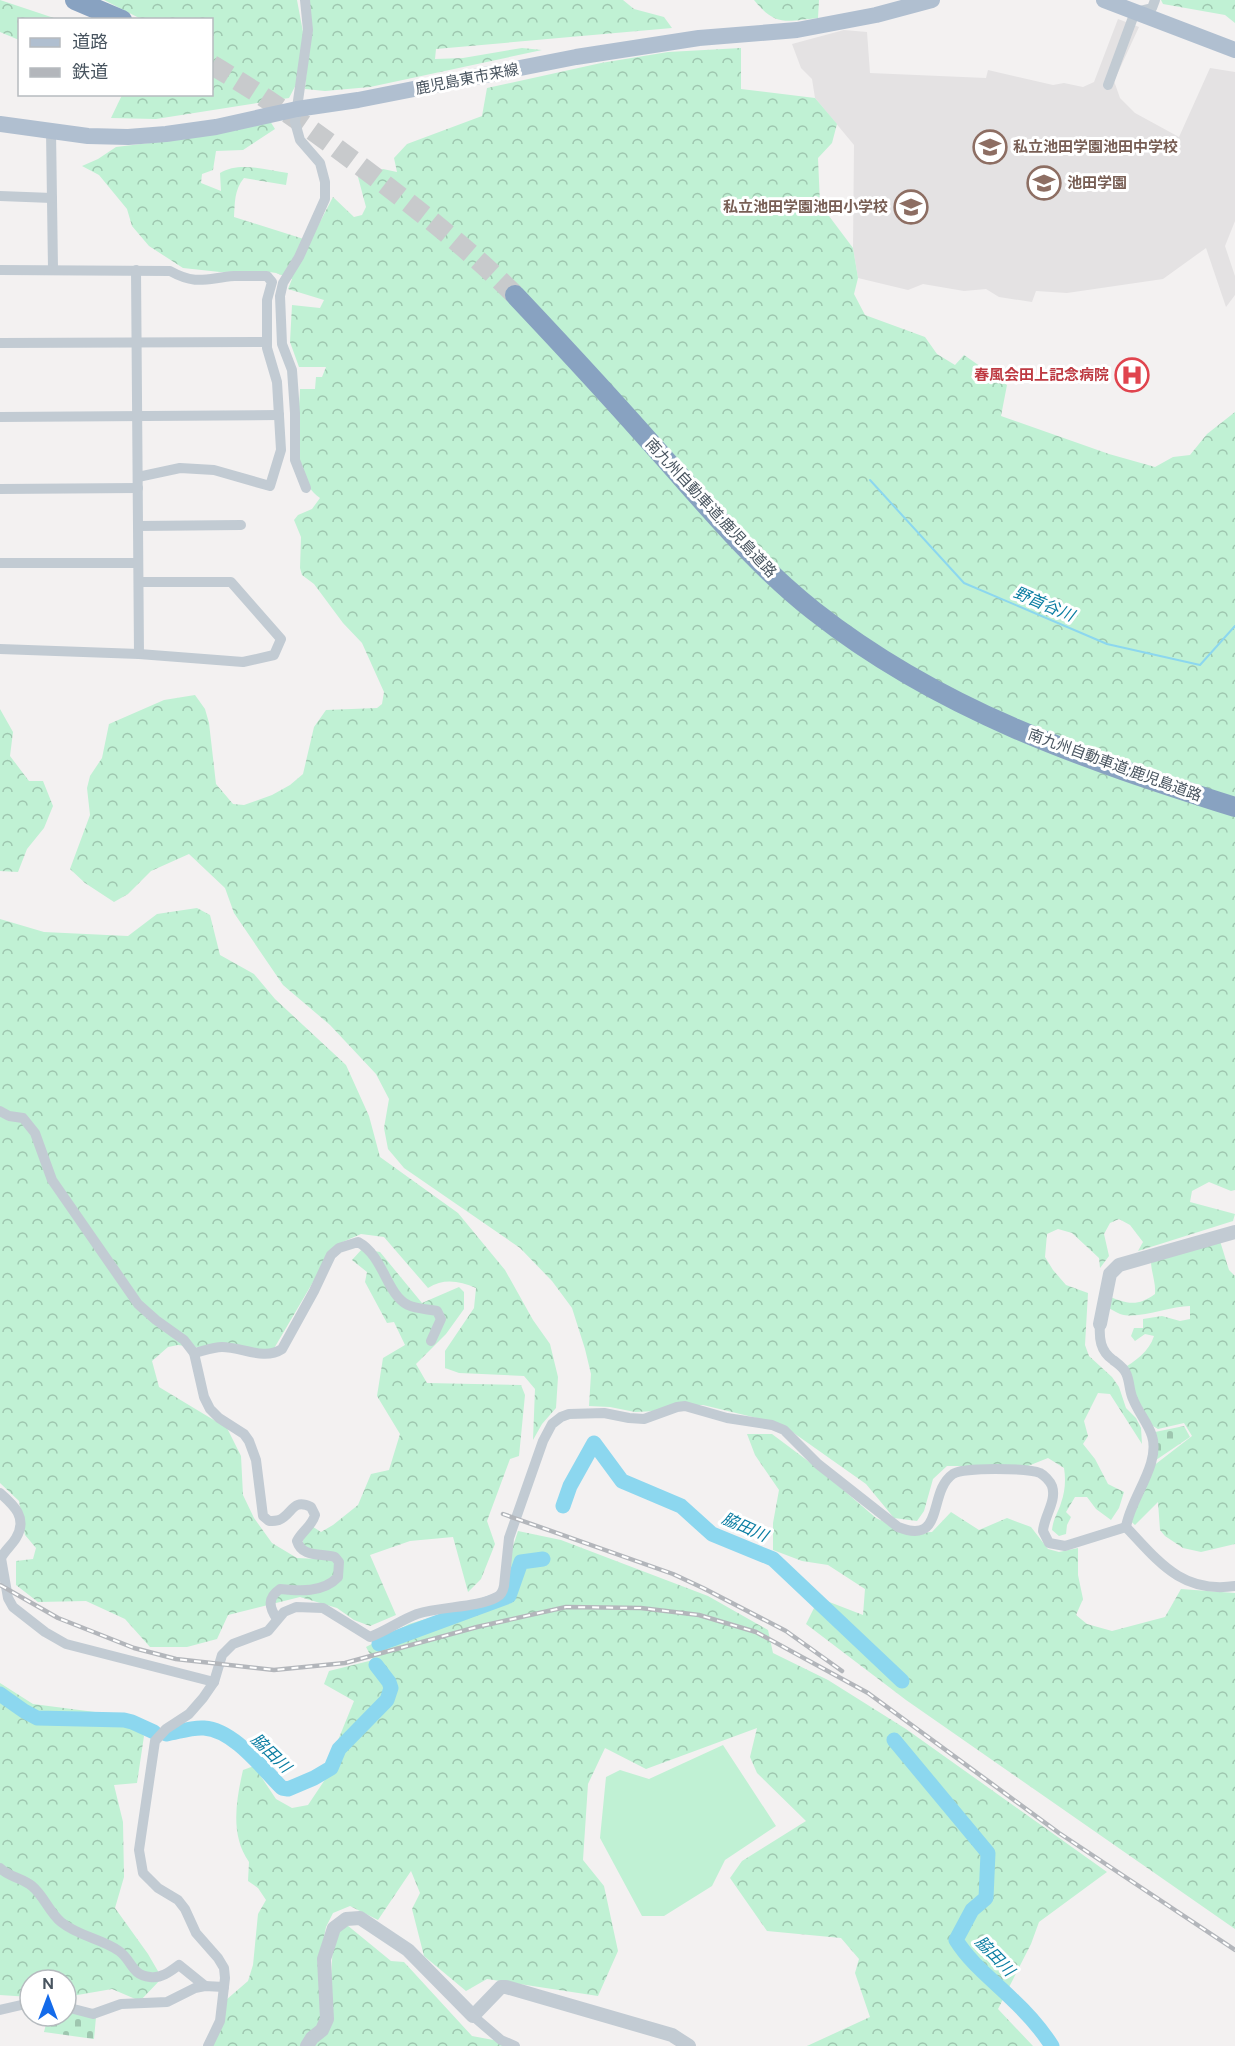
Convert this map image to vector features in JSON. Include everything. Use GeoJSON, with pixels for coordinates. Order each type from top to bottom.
{"type":"FeatureCollection","features":[{"type":"Feature","properties":{"kind":"highway"},"geometry":{"type":"LineString","coordinates":[[75,0],[117,18]]}},
{"type":"Feature","properties":{"kind":"highway","name":"南九州自動車道;鹿児島道路"},"geometry":{"type":"LineString","coordinates":[[515,295],[580,364],[726,528],[775,577],[813,610],[851,638],[942,694],[1004,724],[1121,771],[1235,807]]}},
{"type":"Feature","properties":{"kind":"main road","name":"鹿児島東市来線"},"geometry":{"type":"LineString","coordinates":[[0,124],[88,136],[166,134],[216,127],[297,109],[358,100],[576,57],[699,38],[797,30],[876,15],[932,0]]}},
{"type":"Feature","properties":{"kind":"main road"},"geometry":{"type":"LineString","coordinates":[[1104,0],[1235,50]]}},
{"type":"Feature","properties":{"kind":"street"},"geometry":{"type":"LineString","coordinates":[[305,0],[308,30],[295,122],[300,140],[320,163],[325,182],[325,199],[299,257],[283,283],[280,296],[282,344],[291,370],[295,413],[295,460],[306,488]]}},
{"type":"Feature","properties":{"kind":"street"},"geometry":{"type":"LineString","coordinates":[[1108,85],[1135,12],[1152,8],[1155,0]]}},
{"type":"Feature","properties":{"kind":"street"},"geometry":{"type":"LineString","coordinates":[[51,131],[53,269]]}},
{"type":"Feature","properties":{"kind":"street"},"geometry":{"type":"LineString","coordinates":[[0,196],[52,198]]}},
{"type":"Feature","properties":{"kind":"street"},"geometry":{"type":"LineString","coordinates":[[0,270],[170,271],[181,277],[201,281],[232,276],[267,276],[272,282],[267,300],[267,348],[277,382],[281,450],[270,486],[214,470],[180,468],[138,482],[0,489]]}},
{"type":"Feature","properties":{"kind":"street"},"geometry":{"type":"LineString","coordinates":[[136,270],[139,654]]}},
{"type":"Feature","properties":{"kind":"street"},"geometry":{"type":"LineString","coordinates":[[0,343],[267,342]]}},
{"type":"Feature","properties":{"kind":"street"},"geometry":{"type":"LineString","coordinates":[[0,417],[279,415]]}},
{"type":"Feature","properties":{"kind":"street"},"geometry":{"type":"LineString","coordinates":[[138,526],[241,525]]}},
{"type":"Feature","properties":{"kind":"street"},"geometry":{"type":"LineString","coordinates":[[0,563],[138,563]]}},
{"type":"Feature","properties":{"kind":"street"},"geometry":{"type":"LineString","coordinates":[[0,649],[139,654],[243,662],[274,655],[281,639],[231,582],[139,582]]}},
{"type":"Feature","properties":{"kind":"street"},"geometry":{"type":"LineString","coordinates":[[0,1111],[9,1116],[23,1118],[35,1133],[52,1180],[138,1304],[184,1340],[194,1353],[202,1388],[210,1409],[219,1418],[244,1434],[249,1441],[256,1460],[263,1516],[268,1521],[280,1520],[300,1504],[311,1507],[315,1515],[313,1522],[300,1535],[297,1541],[299,1548],[305,1553],[335,1557],[339,1562],[338,1577],[330,1585],[306,1590],[280,1589],[274,1593],[269,1605],[277,1619]]}},
{"type":"Feature","properties":{"kind":"street"},"geometry":{"type":"LineString","coordinates":[[1126,1527],[1128,1515],[1151,1463],[1153,1436],[1132,1398],[1125,1370],[1109,1358],[1101,1347],[1100,1324],[1110,1274],[1119,1265],[1235,1232]]}},
{"type":"Feature","properties":{"kind":"street"},"geometry":{"type":"LineString","coordinates":[[194,1353],[218,1347],[276,1354],[282,1349],[324,1273],[331,1255],[339,1248],[358,1242],[372,1253],[401,1300],[419,1308],[437,1311],[441,1319],[431,1341]]}},
{"type":"Feature","properties":{"kind":"street"},"geometry":{"type":"LineString","coordinates":[[208,2046],[220,2021],[224,1968],[196,1933],[185,1909],[178,1900],[153,1884],[143,1873],[139,1850],[155,1741],[166,1729],[189,1714],[203,1698],[214,1682],[222,1655],[233,1644],[268,1631],[284,1612],[296,1607],[323,1608],[370,1637],[414,1615],[498,1597],[503,1592],[509,1538],[543,1441],[552,1424],[561,1417],[584,1412],[644,1419],[685,1406],[727,1418],[772,1425],[784,1430],[818,1464],[897,1527],[908,1532],[918,1532],[926,1528],[932,1521],[942,1487],[948,1478],[956,1472],[966,1470],[1025,1470],[1042,1474],[1052,1487],[1053,1496],[1043,1531],[1049,1543],[1056,1546],[1065,1546],[1126,1527]]}},
{"type":"Feature","properties":{"kind":"street"},"geometry":{"type":"LineString","coordinates":[[0,1493],[20,1513],[17,1537],[1,1558],[8,1598],[14,1607],[45,1632],[66,1644],[214,1682]]}},
{"type":"Feature","properties":{"kind":"street"},"geometry":{"type":"LineString","coordinates":[[1126,1527],[1164,1566],[1182,1579],[1204,1587],[1235,1586]]}},
{"type":"Feature","properties":{"kind":"street"},"geometry":{"type":"LineString","coordinates":[[0,1868],[10,1876],[29,1883],[62,1923],[121,1952],[139,1974],[147,1977],[160,1977],[179,1965],[205,1986]]}},
{"type":"Feature","properties":{"kind":"street"},"geometry":{"type":"LineString","coordinates":[[307,2046],[312,2038],[322,2030],[327,2019],[324,1959],[334,1928],[346,1919],[360,1918],[408,1950],[472,2016],[501,2040],[514,2046]]}},
{"type":"Feature","properties":{"kind":"street"},"geometry":{"type":"LineString","coordinates":[[78,2010],[93,2014],[121,2004],[167,2002],[205,1986],[224,1987]]}},
{"type":"Feature","properties":{"kind":"street"},"geometry":{"type":"LineString","coordinates":[[472,2016],[501,1988],[506,1987],[672,2035],[689,2046]]}},
{"type":"Feature","properties":{"kind":"street"},"geometry":{"type":"LineString","coordinates":[[0,2010],[18,2006]]}},
{"type":"Feature","properties":{"kind":"shaded area","name":"池田学園"},"geometry":{"type":"Polygon","coordinates":[[[1118,19],[1139,27],[1114,81],[1120,98],[1135,113],[1179,137],[1210,68],[1235,72],[1235,221],[1225,246],[1235,276],[1235,295],[1226,307],[1206,248],[1163,279],[1067,293],[1036,291],[1032,302],[999,297],[986,289],[964,291],[923,284],[908,290],[858,278],[853,248],[854,145],[815,98],[812,79],[801,68],[792,44],[844,30],[867,32],[870,73],[986,78],[988,70],[1053,85],[1064,83],[1083,87],[1094,82],[1118,19]]]}},
{"type":"Feature","properties":{"kind":"green space"},"geometry":{"type":"Polygon","coordinates":[[[0,0],[54,18],[18,18],[18,40],[0,32],[0,0]]]}},
{"type":"Feature","properties":{"kind":"green space"},"geometry":{"type":"Polygon","coordinates":[[[104,0],[297,0],[303,32],[299,79],[289,98],[156,119],[111,118],[122,96],[213,96],[213,18],[139,18],[104,0]]]}},
{"type":"Feature","properties":{"kind":"green space"},"geometry":{"type":"Polygon","coordinates":[[[309,0],[623,0],[634,9],[664,17],[672,28],[436,49],[435,59],[463,58],[522,48],[542,50],[370,87],[325,91],[305,89],[309,45],[309,0]]]}},
{"type":"Feature","properties":{"kind":"green space"},"geometry":{"type":"Polygon","coordinates":[[[754,0],[819,0],[818,18],[782,20],[769,15],[754,0]]]}},
{"type":"Feature","properties":{"kind":"green space"},"geometry":{"type":"Polygon","coordinates":[[[1161,0],[1235,0],[1235,23],[1225,15],[1163,4],[1161,0]]]}},
{"type":"Feature","properties":{"kind":"green space"},"geometry":{"type":"Polygon","coordinates":[[[741,48],[741,89],[815,98],[837,124],[832,143],[818,158],[820,204],[853,248],[858,278],[854,294],[865,315],[925,337],[937,354],[955,365],[964,355],[1007,385],[1001,416],[1109,454],[1155,467],[1173,457],[1190,455],[1207,434],[1235,412],[1235,1190],[1231,1191],[1209,1182],[1192,1191],[1190,1202],[1235,1214],[1233,1221],[1138,1251],[1143,1242],[1130,1225],[1119,1219],[1110,1223],[1104,1234],[1109,1256],[1100,1268],[1099,1258],[1072,1233],[1058,1229],[1047,1234],[1045,1257],[1053,1270],[1066,1285],[1088,1293],[1085,1345],[1089,1356],[1112,1377],[1119,1387],[1126,1408],[1136,1418],[1141,1428],[1142,1444],[1110,1394],[1098,1393],[1084,1421],[1088,1436],[1083,1444],[1095,1459],[1108,1484],[1124,1492],[1119,1508],[1111,1520],[1096,1509],[1087,1497],[1075,1497],[1066,1512],[1071,1517],[1066,1534],[1059,1536],[1052,1530],[1063,1495],[1064,1468],[1048,1458],[1028,1466],[947,1466],[933,1479],[924,1511],[917,1521],[894,1518],[866,1484],[781,1424],[703,1405],[675,1405],[656,1411],[635,1412],[589,1406],[591,1374],[572,1308],[552,1281],[520,1248],[404,1168],[388,1149],[384,1128],[389,1099],[376,1074],[330,1025],[283,985],[234,913],[225,888],[189,854],[151,871],[128,894],[114,902],[85,883],[70,869],[90,815],[87,788],[90,776],[102,758],[109,724],[164,700],[195,695],[205,709],[209,723],[216,784],[233,804],[244,805],[272,795],[290,785],[303,774],[314,727],[326,710],[377,708],[382,704],[384,692],[362,643],[343,623],[314,584],[302,575],[300,568],[301,537],[294,520],[298,515],[312,509],[320,498],[310,489],[300,463],[298,432],[300,389],[315,389],[316,377],[322,377],[326,367],[299,367],[290,342],[292,305],[320,308],[324,300],[288,289],[292,279],[276,273],[220,272],[183,268],[149,246],[132,226],[127,209],[99,175],[82,166],[116,147],[174,140],[270,121],[275,129],[243,150],[216,151],[213,170],[202,174],[201,183],[221,191],[220,173],[228,169],[244,167],[288,173],[286,185],[244,178],[237,192],[234,217],[310,241],[333,197],[354,217],[362,215],[366,207],[358,177],[383,169],[397,172],[394,158],[407,144],[482,116],[487,88],[601,63],[668,52],[741,48]]]}},
{"type":"Feature","properties":{"kind":"green space"},"geometry":{"type":"Polygon","coordinates":[[[0,709],[13,732],[10,756],[29,781],[43,781],[53,806],[44,828],[27,849],[18,872],[0,871],[0,709]]]}},
{"type":"Feature","properties":{"kind":"green space"},"geometry":{"type":"Polygon","coordinates":[[[197,908],[210,915],[220,955],[254,974],[275,999],[346,1065],[369,1116],[380,1157],[458,1213],[505,1270],[533,1320],[550,1344],[558,1377],[556,1408],[542,1424],[533,1440],[535,1389],[524,1376],[459,1373],[445,1368],[445,1351],[474,1308],[476,1288],[452,1282],[440,1283],[428,1288],[384,1237],[361,1234],[338,1244],[269,1357],[178,1345],[168,1347],[152,1361],[159,1387],[227,1428],[241,1456],[243,1495],[254,1518],[272,1543],[297,1558],[317,1559],[301,1550],[307,1523],[321,1532],[358,1505],[371,1474],[389,1470],[400,1434],[377,1396],[383,1358],[405,1345],[394,1322],[387,1323],[365,1282],[367,1272],[352,1260],[362,1249],[380,1252],[422,1303],[459,1287],[464,1292],[464,1309],[446,1334],[416,1364],[427,1383],[521,1385],[525,1395],[519,1456],[510,1459],[487,1521],[495,1544],[481,1579],[468,1592],[453,1537],[410,1541],[370,1555],[396,1615],[370,1626],[354,1620],[337,1608],[300,1597],[228,1615],[217,1639],[187,1647],[150,1647],[125,1619],[86,1601],[38,1602],[16,1585],[16,1561],[33,1559],[36,1548],[25,1535],[19,1501],[0,1483],[0,919],[44,932],[128,936],[157,914],[197,908]]]}},
{"type":"Feature","properties":{"kind":"green space"},"geometry":{"type":"Polygon","coordinates":[[[1220,1241],[1229,1270],[1235,1276],[1235,1544],[1201,1552],[1183,1548],[1165,1536],[1160,1530],[1158,1502],[1135,1525],[1127,1518],[1148,1470],[1192,1436],[1184,1423],[1158,1429],[1146,1422],[1121,1370],[1145,1351],[1154,1336],[1145,1334],[1135,1341],[1131,1336],[1134,1328],[1143,1328],[1143,1319],[1162,1316],[1180,1321],[1190,1319],[1190,1306],[1145,1314],[1120,1314],[1107,1307],[1105,1295],[1131,1303],[1142,1301],[1155,1294],[1151,1261],[1220,1241]]]}},
{"type":"Feature","properties":{"kind":"green space"},"geometry":{"type":"Polygon","coordinates":[[[1184,1426],[1190,1437],[1156,1460],[1155,1432],[1184,1426]]]}},
{"type":"Feature","properties":{"kind":"green space"},"geometry":{"type":"Polygon","coordinates":[[[747,1434],[772,1434],[820,1470],[876,1518],[908,1533],[932,1532],[951,1512],[979,1530],[1007,1518],[1031,1527],[1048,1549],[1059,1552],[1078,1548],[1078,1575],[1083,1599],[1076,1615],[1087,1624],[1112,1631],[1165,1617],[1181,1589],[1235,1593],[1235,1929],[906,1700],[806,1624],[819,1598],[863,1615],[865,1589],[828,1565],[802,1561],[773,1550],[773,1523],[779,1490],[755,1455],[747,1434]]]}},
{"type":"Feature","properties":{"kind":"green space"},"geometry":{"type":"Polygon","coordinates":[[[518,1531],[561,1540],[708,1596],[768,1630],[773,1653],[828,1680],[906,1729],[1107,1872],[1039,1922],[1031,1944],[998,2009],[1033,2046],[807,2046],[870,2017],[855,1973],[859,1959],[841,1938],[767,1931],[730,1878],[742,1861],[806,1821],[757,1773],[750,1757],[757,1728],[646,1769],[605,1748],[588,1784],[583,1860],[604,1886],[618,1951],[598,1996],[487,1979],[466,1991],[424,1956],[412,1909],[420,1893],[411,1871],[378,1920],[350,1906],[333,1913],[326,1927],[319,1964],[321,2021],[302,2046],[212,2046],[226,2000],[248,1981],[253,1965],[258,1914],[266,1900],[258,1888],[248,1881],[249,1862],[239,1841],[236,1817],[243,1770],[254,1766],[276,1799],[292,1808],[308,1805],[326,1778],[334,1750],[354,1701],[324,1684],[329,1671],[373,1660],[366,1647],[409,1624],[496,1598],[518,1531]]]}},
{"type":"Feature","properties":{"kind":"green space"},"geometry":{"type":"Polygon","coordinates":[[[0,1683],[33,1704],[126,1716],[144,1736],[137,1783],[114,1785],[123,1822],[124,1877],[115,1908],[162,1978],[140,2001],[112,1989],[78,1995],[78,1968],[18,1968],[18,1996],[0,1995],[0,1683]]]}},
{"type":"Feature","properties":{"kind":"green space"},"geometry":{"type":"Polygon","coordinates":[[[723,1745],[776,1826],[725,1860],[712,1886],[664,1916],[642,1916],[600,1838],[606,1777],[620,1770],[649,1779],[723,1745]]]}},
{"type":"Feature","properties":{"kind":"green space"},"geometry":{"type":"Polygon","coordinates":[[[347,1925],[391,1961],[404,1962],[472,2036],[504,2042],[512,2046],[311,2046],[322,2035],[331,1978],[333,1944],[337,1929],[347,1925]]]}},
{"type":"Feature","properties":{"kind":"green space"},"geometry":{"type":"Polygon","coordinates":[[[78,2013],[96,2017],[94,2039],[44,2032],[45,2028],[78,2028],[78,2013]]]}},
{"type":"Feature","properties":{"kind":"waterway","name":"野首谷川"},"geometry":{"type":"LineString","coordinates":[[870,480],[964,583],[1107,644],[1200,665],[1235,626]]}},
{"type":"Feature","properties":{"kind":"waterway","name":"脇田川"},"geometry":{"type":"LineString","coordinates":[[563,1506],[570,1486],[594,1443],[622,1481],[681,1506],[712,1534],[773,1559],[902,1681]]}},
{"type":"Feature","properties":{"kind":"waterway","name":"脇田川"},"geometry":{"type":"LineString","coordinates":[[379,1644],[509,1596],[521,1562],[543,1559]]}},
{"type":"Feature","properties":{"kind":"waterway","name":"脇田川"},"geometry":{"type":"LineString","coordinates":[[166,1734],[195,1728],[215,1730],[226,1735],[247,1751],[282,1788],[288,1789],[331,1768],[339,1749],[387,1700],[391,1688],[376,1665]]}},
{"type":"Feature","properties":{"kind":"waterway","name":"脇田川"},"geometry":{"type":"LineString","coordinates":[[0,1694],[37,1718],[124,1720],[154,1732]]}},
{"type":"Feature","properties":{"kind":"waterway","name":"脇田川"},"geometry":{"type":"LineString","coordinates":[[894,1740],[988,1853],[986,1898],[972,1910],[956,1940],[975,1964],[1029,2016],[1052,2046]]}},
{"type":"Feature","properties":{"kind":"tunnel"},"geometry":{"type":"LineString","coordinates":[[213,66],[293,117],[371,174],[463,247],[515,295]]}},
{"type":"Feature","properties":{"kind":"railway"},"geometry":{"type":"LineString","coordinates":[[503,1514],[673,1574],[786,1631],[842,1671]]}},
{"type":"Feature","properties":{"kind":"railway"},"geometry":{"type":"LineString","coordinates":[[0,1585],[58,1618],[134,1648],[176,1659],[274,1670],[345,1663],[477,1627],[566,1607],[641,1608],[699,1615],[756,1632],[868,1693],[1059,1833],[1235,1950]]}},
{"type":"Feature","properties":{"kind":"place","name":"私立池田学園池田中学校"},"geometry":{"type":"Point","coordinates":[990,147]}},
{"type":"Feature","properties":{"kind":"place","name":"池田学園"},"geometry":{"type":"Point","coordinates":[1044,183]}},
{"type":"Feature","properties":{"kind":"place","name":"私立池田学園池田小学校"},"geometry":{"type":"Point","coordinates":[911,207]}},
{"type":"Feature","properties":{"kind":"place","name":"春風会田上記念病院"},"geometry":{"type":"Point","coordinates":[1132,375]}}]}
